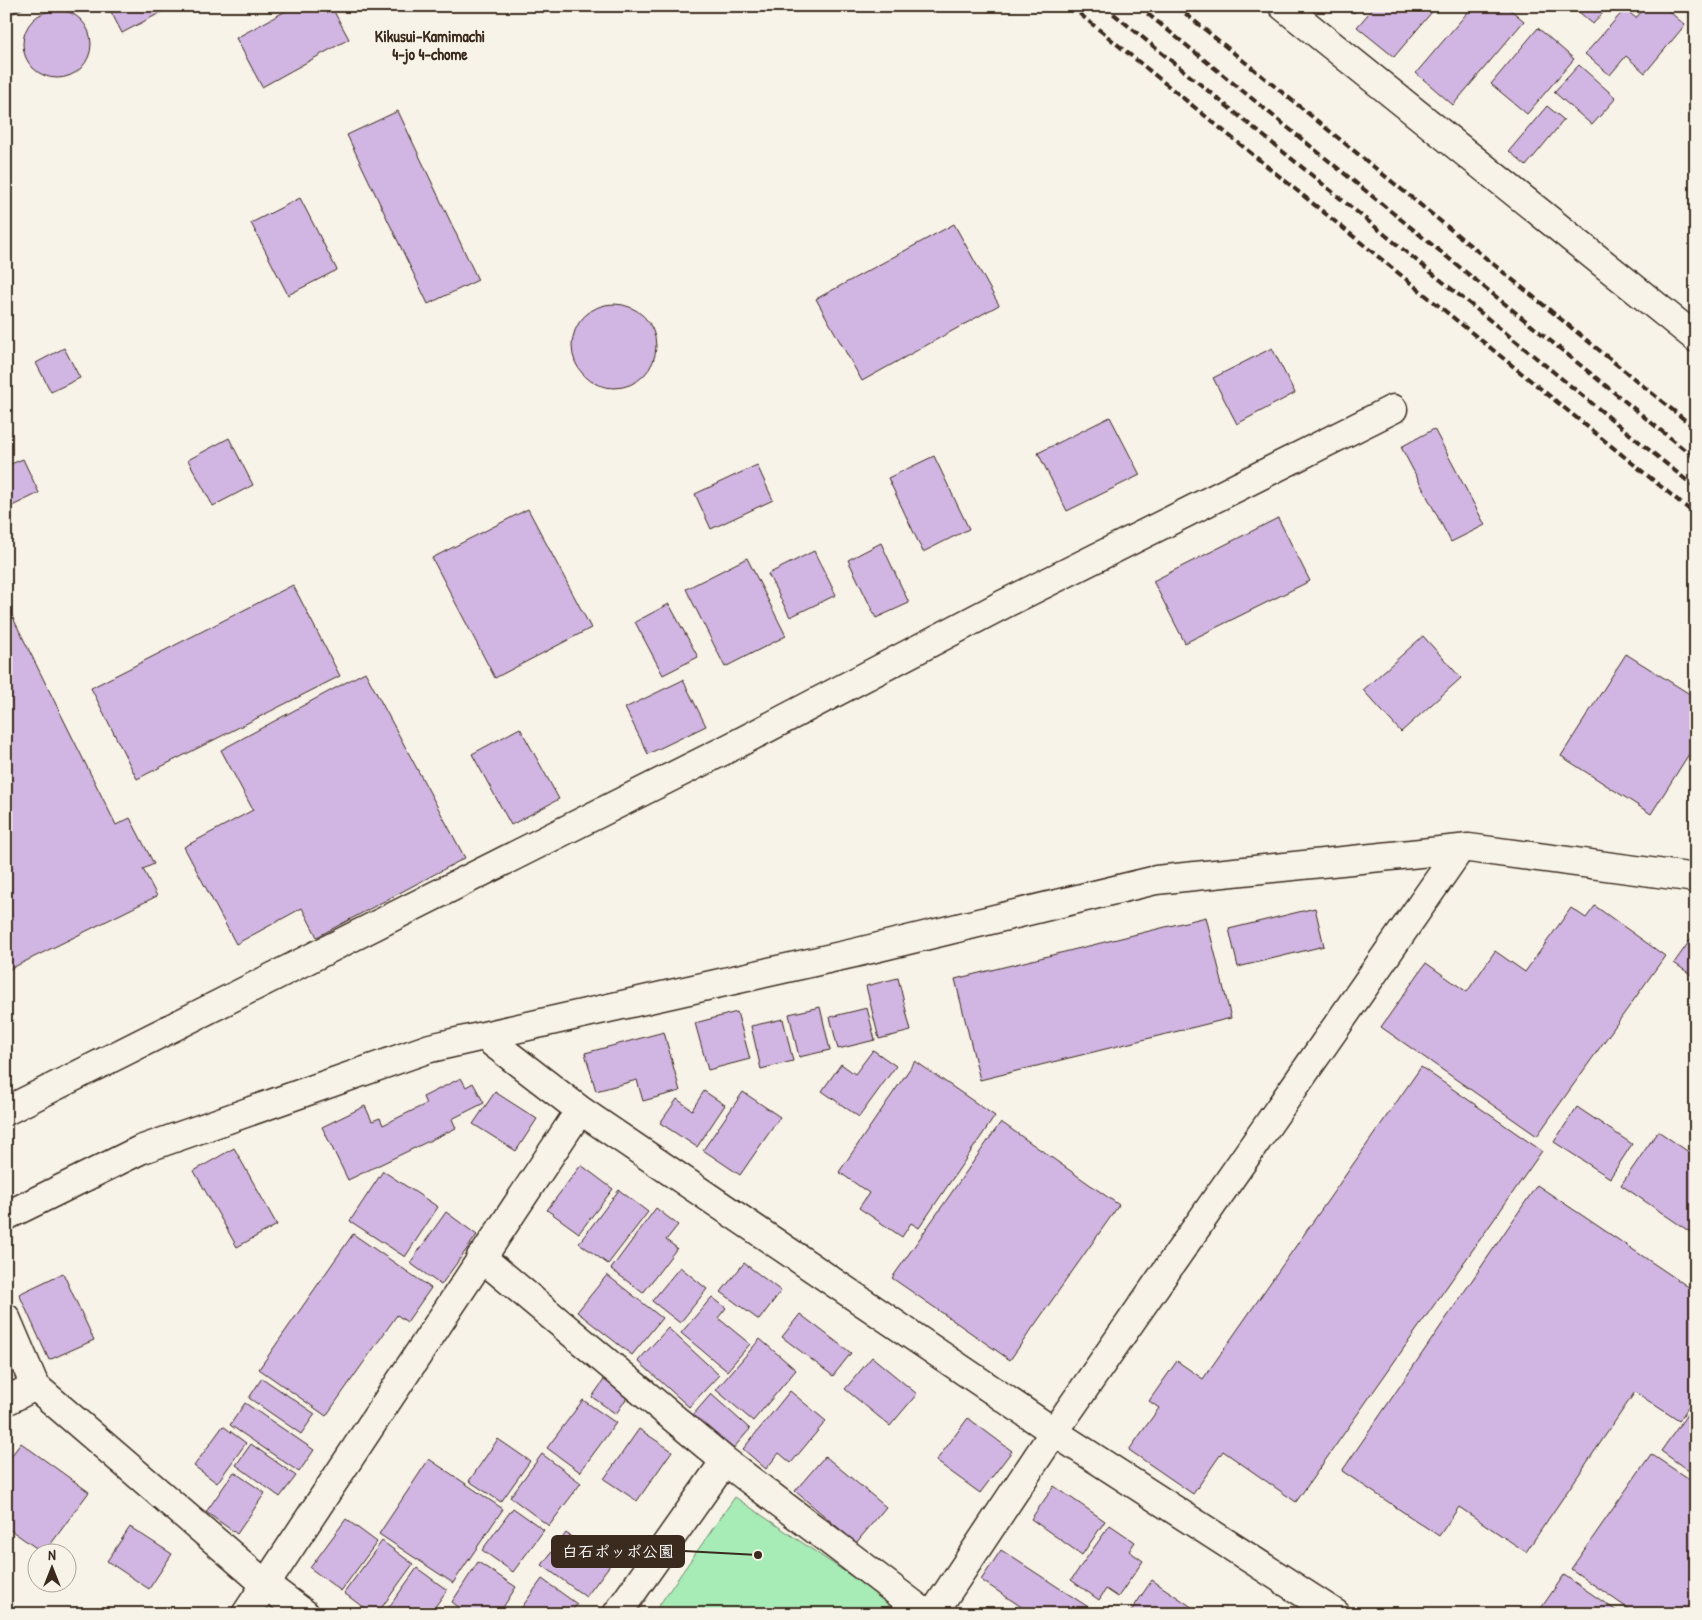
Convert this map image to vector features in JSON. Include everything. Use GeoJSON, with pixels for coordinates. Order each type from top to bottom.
{"type":"FeatureCollection","features":[{"type":"Feature","properties":{"kind":"street"},"geometry":{"type":"LineString","coordinates":[[1283,6],[1696,338]]}},
{"type":"Feature","properties":{"kind":"street"},"geometry":{"type":"LineString","coordinates":[[6,1111],[731,747],[1004,604],[1393,409]]}},
{"type":"Feature","properties":{"kind":"street"},"geometry":{"type":"LineString","coordinates":[[6,1216],[140,1150],[430,1048],[854,953],[1156,880],[1469,848],[1696,878]]}},
{"type":"Feature","properties":{"kind":"street"},"geometry":{"type":"LineString","coordinates":[[933,1614],[1054,1432],[1460,849]]}},
{"type":"Feature","properties":{"kind":"street"},"geometry":{"type":"LineString","coordinates":[[484,1036],[580,1110],[1054,1432],[1336,1614]]}},
{"type":"Feature","properties":{"kind":"street"},"geometry":{"type":"LineString","coordinates":[[246,1614],[580,1110]]}},
{"type":"Feature","properties":{"kind":"street"},"geometry":{"type":"LineString","coordinates":[[481,1257],[725,1461],[926,1614]]}},
{"type":"Feature","properties":{"kind":"street"},"geometry":{"type":"LineString","coordinates":[[6,1318],[35,1386],[265,1584],[305,1614]]}},
{"type":"Feature","properties":{"kind":"street"},"geometry":{"type":"LineString","coordinates":[[6,1401],[35,1386]]}},
{"type":"Feature","properties":{"kind":"street"},"geometry":{"type":"LineString","coordinates":[[617,1614],[725,1461]]}},
{"type":"Feature","properties":{"kind":"green space"},"geometry":{"type":"Polygon","coordinates":[[[735,1497],[907,1614],[653,1614],[735,1497]]]}},
{"type":"Feature","properties":{"kind":"building"},"geometry":{"type":"Polygon","coordinates":[[[6,6],[27,6],[6,17],[6,6]]]}},
{"type":"Feature","properties":{"kind":"building"},"geometry":{"type":"Polygon","coordinates":[[[108,6],[173,6],[122,33],[108,6]]]}},
{"type":"Feature","properties":{"kind":"building"},"geometry":{"type":"Polygon","coordinates":[[[295,6],[331,6],[349,39],[262,87],[236,38],[295,6]]]}},
{"type":"Feature","properties":{"kind":"building"},"geometry":{"type":"Polygon","coordinates":[[[1346,6],[1360,6],[1354,13],[1346,6]]]}},
{"type":"Feature","properties":{"kind":"building"},"geometry":{"type":"Polygon","coordinates":[[[1375,6],[1437,6],[1394,57],[1357,27],[1375,6]]]}},
{"type":"Feature","properties":{"kind":"building"},"geometry":{"type":"Polygon","coordinates":[[[1473,6],[1506,6],[1524,21],[1453,105],[1416,73],[1473,6]]]}},
{"type":"Feature","properties":{"kind":"building"},"geometry":{"type":"Polygon","coordinates":[[[1572,6],[1609,6],[1593,24],[1572,6]]]}},
{"type":"Feature","properties":{"kind":"building"},"geometry":{"type":"Polygon","coordinates":[[[1646,6],[1663,6],[1685,25],[1645,73],[1626,56],[1610,75],[1585,54],[1625,9],[1636,18],[1646,6]]]}},
{"type":"Feature","properties":{"kind":"building"},"geometry":{"type":"Polygon","coordinates":[[[57,10],[70,13],[81,20],[88,31],[91,44],[88,57],[81,68],[70,75],[57,78],[44,75],[33,68],[26,57],[23,44],[26,31],[33,20],[44,13],[57,10]]]}},
{"type":"Feature","properties":{"kind":"building"},"geometry":{"type":"Polygon","coordinates":[[[1538,28],[1574,59],[1527,114],[1491,84],[1538,28]]]}},
{"type":"Feature","properties":{"kind":"building"},"geometry":{"type":"Polygon","coordinates":[[[1579,65],[1616,98],[1592,125],[1554,92],[1579,65]]]}},
{"type":"Feature","properties":{"kind":"building"},"geometry":{"type":"Polygon","coordinates":[[[1547,106],[1564,120],[1526,166],[1509,151],[1547,106]]]}},
{"type":"Feature","properties":{"kind":"building"},"geometry":{"type":"Polygon","coordinates":[[[398,111],[478,280],[428,304],[347,135],[398,111]]]}},
{"type":"Feature","properties":{"kind":"building"},"geometry":{"type":"Polygon","coordinates":[[[300,198],[337,270],[288,295],[251,223],[300,198]]]}},
{"type":"Feature","properties":{"kind":"building"},"geometry":{"type":"Polygon","coordinates":[[[954,224],[999,305],[862,381],[816,299],[954,224]]]}},
{"type":"Feature","properties":{"kind":"building"},"geometry":{"type":"Polygon","coordinates":[[[614,304],[630,307],[644,316],[653,330],[656,346],[653,362],[644,376],[630,385],[614,388],[598,385],[584,376],[575,362],[572,346],[575,330],[584,316],[598,307],[614,304]]]}},
{"type":"Feature","properties":{"kind":"building"},"geometry":{"type":"Polygon","coordinates":[[[64,348],[80,378],[51,392],[36,363],[64,348]]]}},
{"type":"Feature","properties":{"kind":"building"},"geometry":{"type":"Polygon","coordinates":[[[1272,348],[1295,393],[1237,424],[1213,378],[1272,348]]]}},
{"type":"Feature","properties":{"kind":"building"},"geometry":{"type":"Polygon","coordinates":[[[1110,417],[1140,475],[1067,511],[1038,453],[1110,417]]]}},
{"type":"Feature","properties":{"kind":"building"},"geometry":{"type":"Polygon","coordinates":[[[1434,429],[1485,525],[1451,542],[1401,447],[1434,429]]]}},
{"type":"Feature","properties":{"kind":"building"},"geometry":{"type":"Polygon","coordinates":[[[229,438],[253,485],[213,506],[188,460],[229,438]]]}},
{"type":"Feature","properties":{"kind":"building"},"geometry":{"type":"Polygon","coordinates":[[[934,456],[969,529],[923,552],[888,478],[934,456]]]}},
{"type":"Feature","properties":{"kind":"building"},"geometry":{"type":"Polygon","coordinates":[[[23,459],[39,493],[6,509],[6,466],[23,459]]]}},
{"type":"Feature","properties":{"kind":"building"},"geometry":{"type":"Polygon","coordinates":[[[757,465],[773,500],[711,529],[695,494],[757,465]]]}},
{"type":"Feature","properties":{"kind":"building"},"geometry":{"type":"Polygon","coordinates":[[[528,509],[591,628],[495,678],[432,558],[528,509]]]}},
{"type":"Feature","properties":{"kind":"building"},"geometry":{"type":"Polygon","coordinates":[[[1278,518],[1310,581],[1185,643],[1153,581],[1278,518]]]}},
{"type":"Feature","properties":{"kind":"building"},"geometry":{"type":"Polygon","coordinates":[[[881,543],[909,603],[876,618],[848,560],[881,543]]]}},
{"type":"Feature","properties":{"kind":"building"},"geometry":{"type":"Polygon","coordinates":[[[814,551],[836,595],[790,617],[768,574],[814,551]]]}},
{"type":"Feature","properties":{"kind":"building"},"geometry":{"type":"Polygon","coordinates":[[[747,558],[786,636],[725,667],[686,589],[747,558]]]}},
{"type":"Feature","properties":{"kind":"building"},"geometry":{"type":"Polygon","coordinates":[[[293,585],[340,676],[137,779],[91,688],[293,585]]]}},
{"type":"Feature","properties":{"kind":"building"},"geometry":{"type":"Polygon","coordinates":[[[6,604],[116,825],[130,818],[154,864],[143,869],[157,896],[6,971],[6,604]]]}},
{"type":"Feature","properties":{"kind":"building"},"geometry":{"type":"Polygon","coordinates":[[[669,604],[698,657],[663,675],[635,622],[669,604]]]}},
{"type":"Feature","properties":{"kind":"building"},"geometry":{"type":"Polygon","coordinates":[[[1423,636],[1461,678],[1401,732],[1363,690],[1423,636]]]}},
{"type":"Feature","properties":{"kind":"building"},"geometry":{"type":"Polygon","coordinates":[[[1626,654],[1696,698],[1696,743],[1651,814],[1561,756],[1626,654]]]}},
{"type":"Feature","properties":{"kind":"building"},"geometry":{"type":"Polygon","coordinates":[[[365,672],[465,858],[317,937],[302,908],[236,944],[184,847],[253,810],[221,750],[365,672]]]}},
{"type":"Feature","properties":{"kind":"building"},"geometry":{"type":"Polygon","coordinates":[[[683,680],[706,726],[648,754],[625,708],[683,680]]]}},
{"type":"Feature","properties":{"kind":"building"},"geometry":{"type":"Polygon","coordinates":[[[520,728],[559,799],[511,825],[472,754],[520,728]]]}},
{"type":"Feature","properties":{"kind":"building"},"geometry":{"type":"Polygon","coordinates":[[[1595,906],[1665,956],[1537,1136],[1381,1027],[1426,963],[1467,992],[1495,951],[1525,972],[1571,908],[1586,918],[1595,906]]]}},
{"type":"Feature","properties":{"kind":"building"},"geometry":{"type":"Polygon","coordinates":[[[1315,908],[1324,946],[1238,967],[1229,929],[1315,908]]]}},
{"type":"Feature","properties":{"kind":"building"},"geometry":{"type":"Polygon","coordinates":[[[1206,917],[1231,1018],[980,1080],[955,979],[1206,917]]]}},
{"type":"Feature","properties":{"kind":"building"},"geometry":{"type":"Polygon","coordinates":[[[1696,932],[1696,978],[1674,963],[1696,932]]]}},
{"type":"Feature","properties":{"kind":"building"},"geometry":{"type":"Polygon","coordinates":[[[898,978],[911,1031],[879,1039],[866,986],[898,978]]]}},
{"type":"Feature","properties":{"kind":"building"},"geometry":{"type":"Polygon","coordinates":[[[820,1007],[830,1050],[799,1057],[789,1014],[820,1007]]]}},
{"type":"Feature","properties":{"kind":"building"},"geometry":{"type":"Polygon","coordinates":[[[867,1008],[875,1040],[838,1049],[830,1017],[867,1008]]]}},
{"type":"Feature","properties":{"kind":"building"},"geometry":{"type":"Polygon","coordinates":[[[737,1012],[750,1059],[708,1070],[695,1023],[737,1012]]]}},
{"type":"Feature","properties":{"kind":"building"},"geometry":{"type":"Polygon","coordinates":[[[783,1019],[793,1061],[761,1069],[751,1026],[783,1019]]]}},
{"type":"Feature","properties":{"kind":"building"},"geometry":{"type":"Polygon","coordinates":[[[664,1032],[680,1091],[643,1101],[637,1080],[596,1091],[585,1053],[664,1032]]]}},
{"type":"Feature","properties":{"kind":"building"},"geometry":{"type":"Polygon","coordinates":[[[873,1050],[896,1066],[859,1117],[822,1091],[841,1064],[855,1074],[873,1050]]]}},
{"type":"Feature","properties":{"kind":"building"},"geometry":{"type":"Polygon","coordinates":[[[915,1061],[995,1116],[919,1228],[911,1223],[902,1237],[859,1208],[869,1193],[839,1172],[915,1061]]]}},
{"type":"Feature","properties":{"kind":"building"},"geometry":{"type":"Polygon","coordinates":[[[1421,1067],[1542,1151],[1296,1502],[1223,1451],[1193,1494],[1129,1450],[1159,1408],[1149,1401],[1177,1361],[1203,1379],[1421,1067]]]}},
{"type":"Feature","properties":{"kind":"building"},"geometry":{"type":"Polygon","coordinates":[[[461,1078],[466,1087],[473,1083],[484,1103],[452,1119],[456,1128],[348,1180],[322,1127],[365,1106],[372,1121],[380,1118],[383,1125],[426,1104],[423,1097],[461,1078]]]}},
{"type":"Feature","properties":{"kind":"building"},"geometry":{"type":"Polygon","coordinates":[[[704,1091],[725,1105],[697,1147],[660,1123],[677,1099],[692,1110],[704,1091]]]}},
{"type":"Feature","properties":{"kind":"building"},"geometry":{"type":"Polygon","coordinates":[[[495,1092],[537,1119],[516,1151],[473,1124],[495,1092]]]}},
{"type":"Feature","properties":{"kind":"building"},"geometry":{"type":"Polygon","coordinates":[[[743,1092],[780,1117],[740,1175],[703,1150],[743,1092]]]}},
{"type":"Feature","properties":{"kind":"building"},"geometry":{"type":"Polygon","coordinates":[[[1577,1107],[1632,1144],[1610,1178],[1554,1142],[1577,1107]]]}},
{"type":"Feature","properties":{"kind":"building"},"geometry":{"type":"Polygon","coordinates":[[[1001,1122],[1119,1205],[1010,1360],[892,1278],[1001,1122]]]}},
{"type":"Feature","properties":{"kind":"building"},"geometry":{"type":"Polygon","coordinates":[[[1658,1131],[1696,1157],[1696,1236],[1621,1185],[1658,1131]]]}},
{"type":"Feature","properties":{"kind":"building"},"geometry":{"type":"Polygon","coordinates":[[[234,1148],[277,1225],[237,1247],[194,1171],[234,1148]]]}},
{"type":"Feature","properties":{"kind":"building"},"geometry":{"type":"Polygon","coordinates":[[[581,1165],[613,1189],[579,1233],[547,1210],[581,1165]]]}},
{"type":"Feature","properties":{"kind":"building"},"geometry":{"type":"Polygon","coordinates":[[[383,1171],[438,1207],[405,1257],[350,1221],[383,1171]]]}},
{"type":"Feature","properties":{"kind":"building"},"geometry":{"type":"Polygon","coordinates":[[[1537,1185],[1696,1292],[1696,1396],[1679,1421],[1635,1392],[1526,1552],[1459,1507],[1439,1536],[1342,1471],[1537,1185]]]}},
{"type":"Feature","properties":{"kind":"building"},"geometry":{"type":"Polygon","coordinates":[[[619,1190],[648,1212],[608,1264],[579,1243],[619,1190]]]}},
{"type":"Feature","properties":{"kind":"building"},"geometry":{"type":"Polygon","coordinates":[[[656,1208],[678,1225],[666,1240],[677,1248],[643,1293],[611,1269],[656,1208]]]}},
{"type":"Feature","properties":{"kind":"building"},"geometry":{"type":"Polygon","coordinates":[[[446,1212],[477,1235],[441,1285],[410,1263],[446,1212]]]}},
{"type":"Feature","properties":{"kind":"building"},"geometry":{"type":"Polygon","coordinates":[[[353,1234],[431,1288],[407,1322],[397,1315],[326,1416],[259,1369],[353,1234]]]}},
{"type":"Feature","properties":{"kind":"building"},"geometry":{"type":"Polygon","coordinates":[[[744,1263],[781,1291],[759,1320],[721,1292],[744,1263]]]}},
{"type":"Feature","properties":{"kind":"building"},"geometry":{"type":"Polygon","coordinates":[[[680,1267],[707,1289],[680,1323],[652,1301],[680,1267]]]}},
{"type":"Feature","properties":{"kind":"building"},"geometry":{"type":"Polygon","coordinates":[[[63,1273],[94,1340],[49,1360],[19,1294],[63,1273]]]}},
{"type":"Feature","properties":{"kind":"building"},"geometry":{"type":"Polygon","coordinates":[[[607,1275],[662,1318],[632,1355],[577,1312],[607,1275]]]}},
{"type":"Feature","properties":{"kind":"building"},"geometry":{"type":"Polygon","coordinates":[[[712,1297],[726,1308],[718,1318],[750,1344],[727,1371],[681,1333],[712,1297]]]}},
{"type":"Feature","properties":{"kind":"building"},"geometry":{"type":"Polygon","coordinates":[[[800,1314],[851,1353],[833,1376],[782,1337],[800,1314]]]}},
{"type":"Feature","properties":{"kind":"building"},"geometry":{"type":"Polygon","coordinates":[[[668,1328],[719,1375],[689,1407],[638,1361],[668,1328]]]}},
{"type":"Feature","properties":{"kind":"building"},"geometry":{"type":"Polygon","coordinates":[[[760,1339],[796,1370],[753,1421],[716,1390],[760,1339]]]}},
{"type":"Feature","properties":{"kind":"building"},"geometry":{"type":"Polygon","coordinates":[[[872,1357],[917,1394],[890,1426],[845,1389],[872,1357]]]}},
{"type":"Feature","properties":{"kind":"building"},"geometry":{"type":"Polygon","coordinates":[[[606,1377],[630,1393],[616,1414],[592,1397],[606,1377]]]}},
{"type":"Feature","properties":{"kind":"building"},"geometry":{"type":"Polygon","coordinates":[[[262,1378],[315,1414],[301,1434],[249,1398],[262,1378]]]}},
{"type":"Feature","properties":{"kind":"building"},"geometry":{"type":"Polygon","coordinates":[[[790,1391],[826,1421],[791,1463],[779,1453],[766,1469],[743,1449],[790,1391]]]}},
{"type":"Feature","properties":{"kind":"building"},"geometry":{"type":"Polygon","coordinates":[[[711,1394],[750,1429],[731,1451],[692,1416],[711,1394]]]}},
{"type":"Feature","properties":{"kind":"building"},"geometry":{"type":"Polygon","coordinates":[[[583,1400],[616,1423],[580,1472],[547,1448],[583,1400]]]}},
{"type":"Feature","properties":{"kind":"building"},"geometry":{"type":"Polygon","coordinates":[[[1696,1402],[1696,1476],[1661,1451],[1696,1402]]]}},
{"type":"Feature","properties":{"kind":"building"},"geometry":{"type":"Polygon","coordinates":[[[245,1403],[314,1450],[299,1472],[230,1425],[245,1403]]]}},
{"type":"Feature","properties":{"kind":"building"},"geometry":{"type":"Polygon","coordinates":[[[968,1418],[1012,1451],[980,1493],[936,1461],[968,1418]]]}},
{"type":"Feature","properties":{"kind":"building"},"geometry":{"type":"Polygon","coordinates":[[[223,1426],[246,1443],[217,1483],[194,1466],[223,1426]]]}},
{"type":"Feature","properties":{"kind":"building"},"geometry":{"type":"Polygon","coordinates":[[[639,1429],[672,1451],[637,1501],[604,1479],[639,1429]]]}},
{"type":"Feature","properties":{"kind":"building"},"geometry":{"type":"Polygon","coordinates":[[[498,1439],[530,1461],[501,1502],[469,1481],[498,1439]]]}},
{"type":"Feature","properties":{"kind":"building"},"geometry":{"type":"Polygon","coordinates":[[[21,1443],[89,1492],[52,1542],[28,1542],[6,1527],[6,1463],[21,1443]]]}},
{"type":"Feature","properties":{"kind":"building"},"geometry":{"type":"Polygon","coordinates":[[[251,1444],[296,1476],[280,1497],[236,1465],[251,1444]]]}},
{"type":"Feature","properties":{"kind":"building"},"geometry":{"type":"Polygon","coordinates":[[[542,1454],[581,1483],[549,1526],[510,1497],[542,1454]]]}},
{"type":"Feature","properties":{"kind":"building"},"geometry":{"type":"Polygon","coordinates":[[[1651,1454],[1696,1484],[1696,1614],[1636,1614],[1571,1569],[1651,1454]]]}},
{"type":"Feature","properties":{"kind":"building"},"geometry":{"type":"Polygon","coordinates":[[[825,1456],[886,1507],[856,1543],[795,1491],[825,1456]]]}},
{"type":"Feature","properties":{"kind":"building"},"geometry":{"type":"Polygon","coordinates":[[[429,1459],[503,1509],[453,1583],[379,1534],[429,1459]]]}},
{"type":"Feature","properties":{"kind":"building"},"geometry":{"type":"Polygon","coordinates":[[[234,1472],[265,1493],[237,1534],[206,1512],[234,1472]]]}},
{"type":"Feature","properties":{"kind":"building"},"geometry":{"type":"Polygon","coordinates":[[[1054,1486],[1105,1521],[1082,1555],[1031,1519],[1054,1486]]]}},
{"type":"Feature","properties":{"kind":"building"},"geometry":{"type":"Polygon","coordinates":[[[513,1508],[544,1530],[513,1572],[482,1550],[513,1508]]]}},
{"type":"Feature","properties":{"kind":"building"},"geometry":{"type":"Polygon","coordinates":[[[346,1519],[377,1542],[341,1591],[310,1568],[346,1519]]]}},
{"type":"Feature","properties":{"kind":"building"},"geometry":{"type":"Polygon","coordinates":[[[1110,1525],[1135,1542],[1129,1551],[1143,1561],[1118,1597],[1106,1589],[1099,1600],[1071,1580],[1110,1525]]]}},
{"type":"Feature","properties":{"kind":"building"},"geometry":{"type":"Polygon","coordinates":[[[130,1527],[172,1554],[149,1589],[107,1561],[130,1527]]]}},
{"type":"Feature","properties":{"kind":"building"},"geometry":{"type":"Polygon","coordinates":[[[566,1533],[610,1565],[586,1597],[542,1565],[566,1533]]]}},
{"type":"Feature","properties":{"kind":"building"},"geometry":{"type":"Polygon","coordinates":[[[382,1541],[413,1564],[377,1614],[372,1614],[344,1593],[382,1541]]]}},
{"type":"Feature","properties":{"kind":"building"},"geometry":{"type":"Polygon","coordinates":[[[1001,1550],[1099,1614],[1032,1614],[981,1580],[1001,1550]]]}},
{"type":"Feature","properties":{"kind":"building"},"geometry":{"type":"Polygon","coordinates":[[[478,1562],[516,1587],[499,1614],[468,1614],[452,1602],[478,1562]]]}},
{"type":"Feature","properties":{"kind":"building"},"geometry":{"type":"Polygon","coordinates":[[[417,1568],[447,1590],[430,1614],[384,1614],[417,1568]]]}},
{"type":"Feature","properties":{"kind":"building"},"geometry":{"type":"Polygon","coordinates":[[[1564,1575],[1621,1614],[1537,1614],[1564,1575]]]}},
{"type":"Feature","properties":{"kind":"building"},"geometry":{"type":"Polygon","coordinates":[[[542,1579],[577,1604],[570,1614],[517,1614],[542,1579]]]}},
{"type":"Feature","properties":{"kind":"building"},"geometry":{"type":"Polygon","coordinates":[[[1152,1580],[1202,1614],[1129,1614],[1152,1580]]]}},
{"type":"Feature","properties":{"kind":"railway"},"geometry":{"type":"LineString","coordinates":[[1070,6],[1696,515]]}},
{"type":"Feature","properties":{"kind":"railway"},"geometry":{"type":"LineString","coordinates":[[1104,6],[1696,488]]}},
{"type":"Feature","properties":{"kind":"railway"},"geometry":{"type":"LineString","coordinates":[[1138,6],[1696,459]]}},
{"type":"Feature","properties":{"kind":"railway"},"geometry":{"type":"LineString","coordinates":[[1176,6],[1696,429]]}},
{"type":"Feature","properties":{"kind":"place","name":"白石ポッポ公園"},"geometry":{"type":"Point","coordinates":[758,1555]}},
{"type":"Feature","properties":{"kind":"district","name":"Kikusui-Kamimachi 4-jo 4-chome"},"geometry":{"type":"Point","coordinates":[430,45]}}]}
